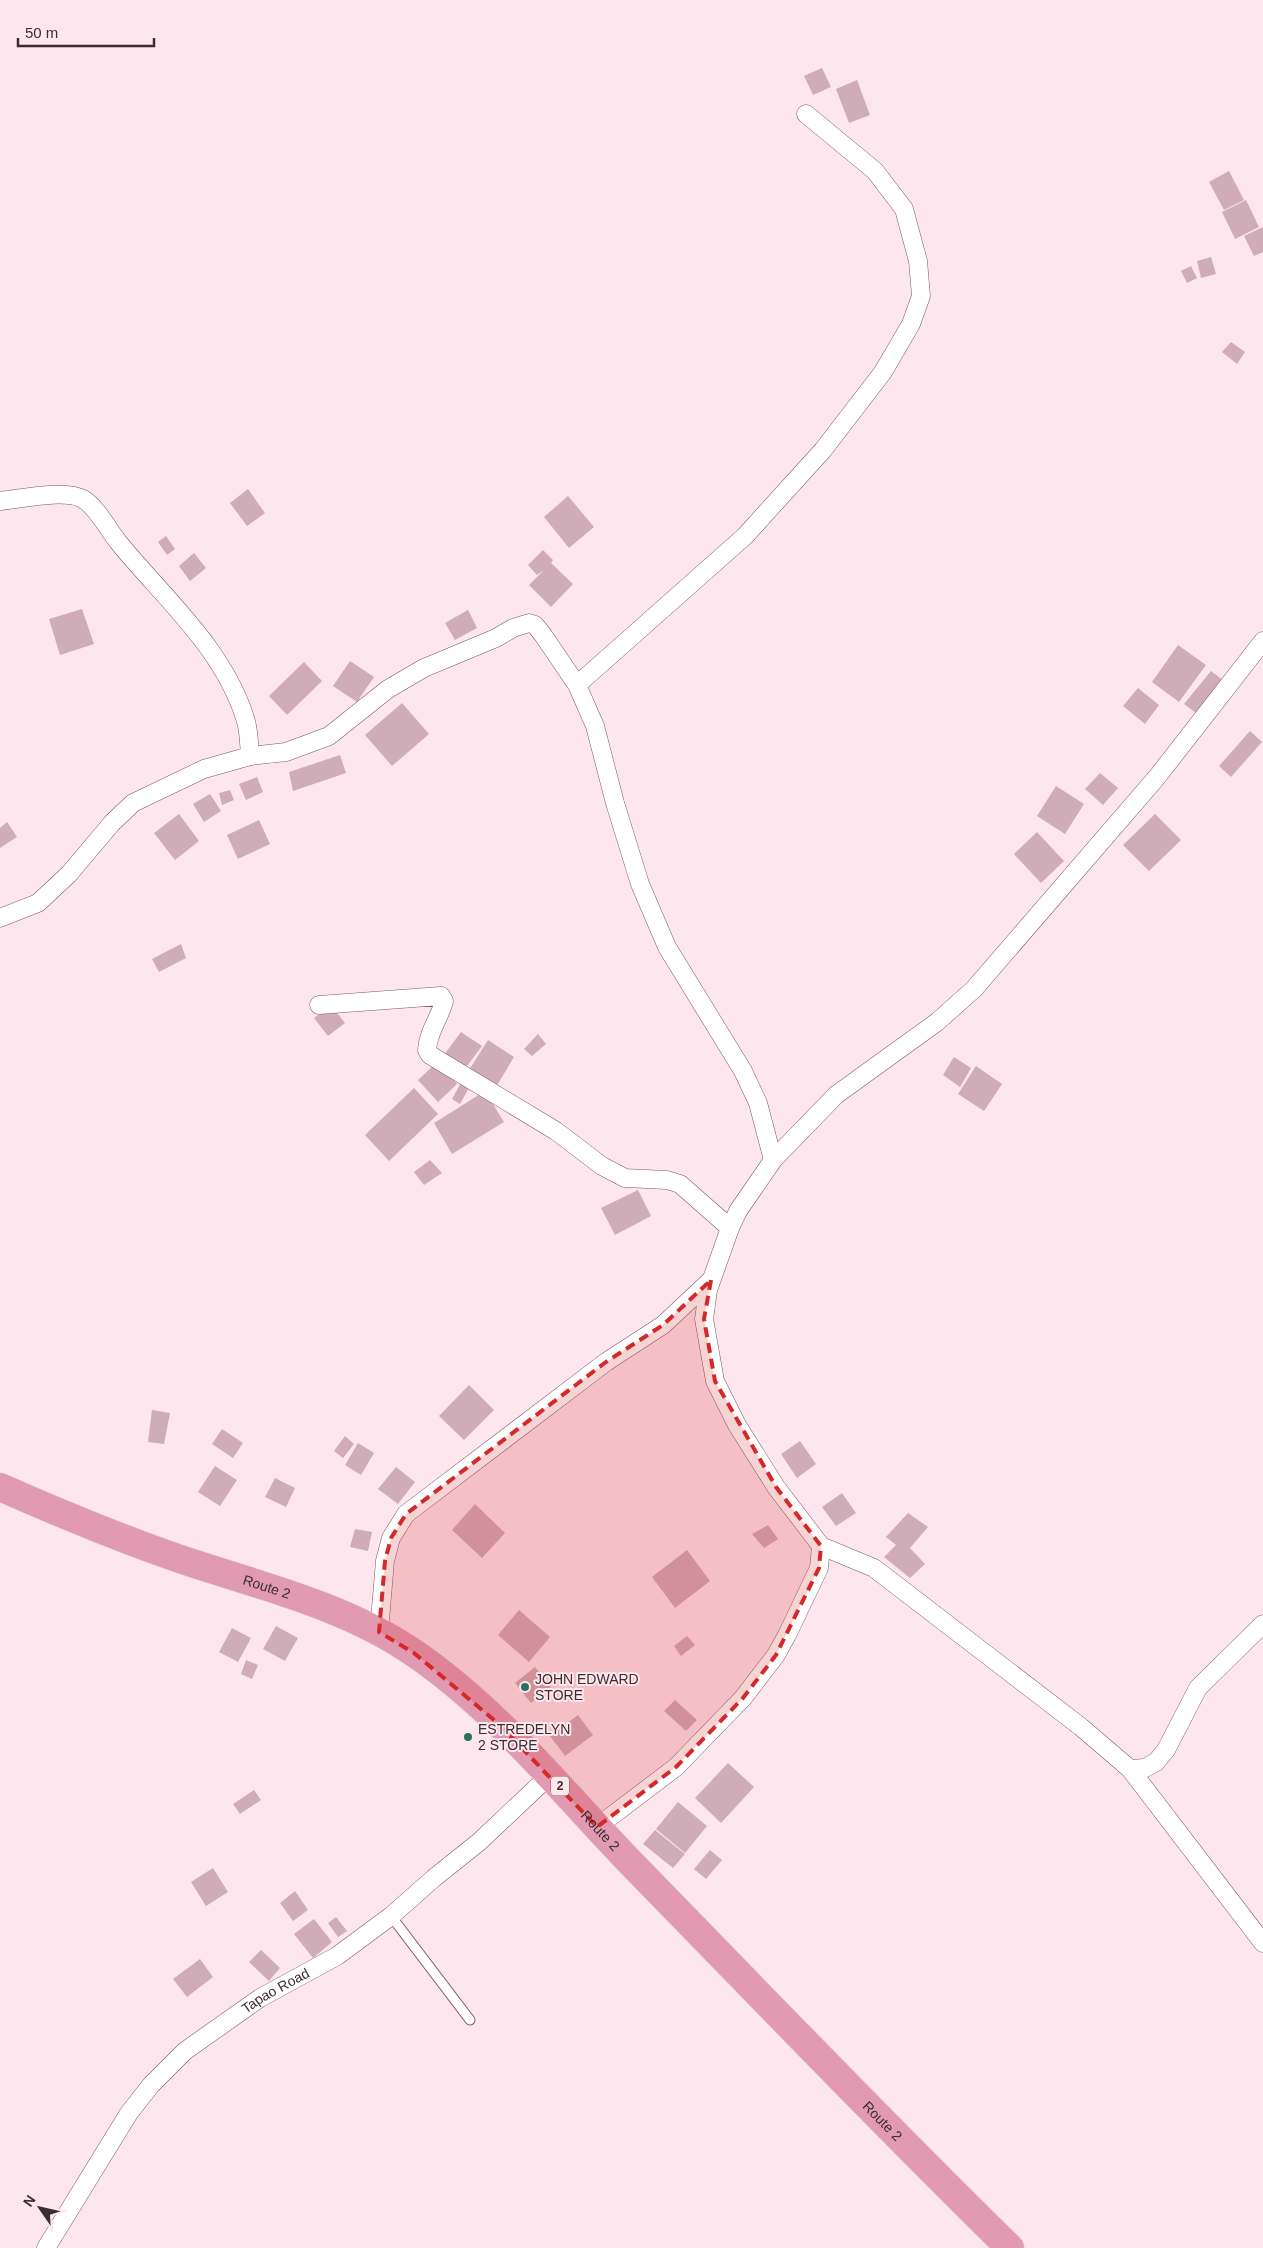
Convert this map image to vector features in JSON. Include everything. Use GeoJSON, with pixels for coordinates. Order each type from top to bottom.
{"type":"FeatureCollection","features":[{"type":"Feature","properties":{"kind":"highway","name":"Route 2"},"geometry":{"type":"LineString","coordinates":[[0,1487],[56,1512],[178,1558],[298,1597],[350,1617],[414,1653],[463,1692],[500,1725],[932,2172],[1010,2248]]}},
{"type":"Feature","properties":{"kind":"street"},"geometry":{"type":"LineString","coordinates":[[577,685],[745,536],[823,450],[883,372],[911,324],[921,296],[918,261],[904,209],[875,171],[806,114]]}},
{"type":"Feature","properties":{"kind":"street"},"geometry":{"type":"LineString","coordinates":[[0,501],[66,494],[82,499],[90,506],[119,543],[198,633],[236,693],[246,720],[250,756]]}},
{"type":"Feature","properties":{"kind":"street"},"geometry":{"type":"LineString","coordinates":[[0,918],[26,910],[38,903],[69,874],[112,823],[133,803],[204,769],[250,756],[286,752],[328,736],[388,690],[424,668],[496,638],[524,623],[535,625],[577,685],[595,726],[615,803],[640,884],[668,947],[742,1071],[754,1095],[765,1124],[773,1160]]}},
{"type":"Feature","properties":{"kind":"street"},"geometry":{"type":"LineString","coordinates":[[1263,641],[1157,777],[974,989],[930,1028],[836,1095],[773,1160],[738,1211],[730,1228],[711,1280],[704,1319],[714,1373],[722,1397],[776,1487],[821,1546],[874,1568],[1073,1721],[1130,1769],[1263,1942]]}},
{"type":"Feature","properties":{"kind":"street"},"geometry":{"type":"LineString","coordinates":[[319,1005],[441,996],[444,1000],[442,1011],[428,1038],[427,1050],[430,1054],[556,1131],[602,1166],[625,1178],[667,1180],[680,1184],[730,1228]]}},
{"type":"Feature","properties":{"kind":"street"},"geometry":{"type":"LineString","coordinates":[[379,1632],[384,1561],[391,1538],[406,1514],[599,1368],[663,1324],[711,1280]]}},
{"type":"Feature","properties":{"kind":"street"},"geometry":{"type":"LineString","coordinates":[[597,1827],[676,1767],[743,1698],[776,1655],[787,1635],[819,1568],[821,1546]]}},
{"type":"Feature","properties":{"kind":"street"},"geometry":{"type":"LineString","coordinates":[[1130,1769],[1145,1768],[1156,1762],[1166,1750],[1198,1688],[1263,1624]]}},
{"type":"Feature","properties":{"kind":"street","name":"Tapao Road"},"geometry":{"type":"LineString","coordinates":[[46,2248],[129,2113],[150,2085],[185,2050],[260,1998],[337,1956],[391,1916],[479,1842],[550,1775]]}},
{"type":"Feature","properties":{"kind":"lane"},"geometry":{"type":"LineString","coordinates":[[391,1916],[470,2020]]}},
{"type":"Feature","properties":{"kind":"highlighted area"},"geometry":{"type":"Polygon","coordinates":[[[711,1280],[704,1319],[715,1381],[776,1487],[821,1546],[819,1568],[776,1655],[743,1698],[676,1767],[597,1827],[500,1725],[414,1653],[379,1632],[385,1561],[391,1538],[406,1514],[606,1362],[663,1325],[711,1280]]]}},
{"type":"Feature","properties":{"kind":"building"},"geometry":{"type":"Polygon","coordinates":[[[822,68],[831,87],[813,95],[804,76],[822,68]]]}},
{"type":"Feature","properties":{"kind":"building"},"geometry":{"type":"Polygon","coordinates":[[[857,80],[870,115],[849,123],[836,89],[857,80]]]}},
{"type":"Feature","properties":{"kind":"building"},"geometry":{"type":"Polygon","coordinates":[[[1229,171],[1244,200],[1224,210],[1209,182],[1229,171]]]}},
{"type":"Feature","properties":{"kind":"building"},"geometry":{"type":"Polygon","coordinates":[[[1246,200],[1259,227],[1235,239],[1222,212],[1246,200]]]}},
{"type":"Feature","properties":{"kind":"building"},"geometry":{"type":"Polygon","coordinates":[[[1263,227],[1263,252],[1254,256],[1244,236],[1263,227]]]}},
{"type":"Feature","properties":{"kind":"building"},"geometry":{"type":"Polygon","coordinates":[[[1211,257],[1216,274],[1201,278],[1197,261],[1211,257]]]}},
{"type":"Feature","properties":{"kind":"building"},"geometry":{"type":"Polygon","coordinates":[[[1191,266],[1197,278],[1187,283],[1181,271],[1191,266]]]}},
{"type":"Feature","properties":{"kind":"building"},"geometry":{"type":"Polygon","coordinates":[[[1231,342],[1245,352],[1237,364],[1222,352],[1231,342]]]}},
{"type":"Feature","properties":{"kind":"building"},"geometry":{"type":"Polygon","coordinates":[[[248,489],[265,513],[247,526],[230,503],[248,489]]]}},
{"type":"Feature","properties":{"kind":"building"},"geometry":{"type":"Polygon","coordinates":[[[568,496],[594,527],[569,548],[544,517],[568,496]]]}},
{"type":"Feature","properties":{"kind":"building"},"geometry":{"type":"Polygon","coordinates":[[[166,536],[175,549],[167,555],[158,542],[166,536]]]}},
{"type":"Feature","properties":{"kind":"building"},"geometry":{"type":"Polygon","coordinates":[[[543,550],[553,560],[551,563],[573,584],[551,607],[529,585],[544,570],[537,575],[528,565],[543,550]]]}},
{"type":"Feature","properties":{"kind":"building"},"geometry":{"type":"Polygon","coordinates":[[[194,553],[206,568],[190,581],[179,566],[194,553]]]}},
{"type":"Feature","properties":{"kind":"building"},"geometry":{"type":"Polygon","coordinates":[[[82,609],[94,644],[60,655],[49,619],[82,609]]]}},
{"type":"Feature","properties":{"kind":"building"},"geometry":{"type":"Polygon","coordinates":[[[468,610],[477,628],[455,640],[445,623],[468,610]]]}},
{"type":"Feature","properties":{"kind":"building"},"geometry":{"type":"Polygon","coordinates":[[[1178,645],[1206,665],[1179,702],[1152,682],[1178,645]]]}},
{"type":"Feature","properties":{"kind":"building"},"geometry":{"type":"Polygon","coordinates":[[[350,661],[374,677],[357,702],[333,686],[350,661]]]}},
{"type":"Feature","properties":{"kind":"building"},"geometry":{"type":"Polygon","coordinates":[[[304,662],[322,681],[287,715],[269,696],[304,662]]]}},
{"type":"Feature","properties":{"kind":"building"},"geometry":{"type":"Polygon","coordinates":[[[1211,671],[1223,680],[1196,713],[1184,704],[1211,671]]]}},
{"type":"Feature","properties":{"kind":"building"},"geometry":{"type":"Polygon","coordinates":[[[1138,688],[1159,705],[1145,724],[1123,706],[1138,688]]]}},
{"type":"Feature","properties":{"kind":"building"},"geometry":{"type":"Polygon","coordinates":[[[402,703],[429,734],[392,766],[365,735],[402,703]]]}},
{"type":"Feature","properties":{"kind":"building"},"geometry":{"type":"Polygon","coordinates":[[[1250,731],[1262,742],[1231,777],[1219,766],[1250,731]]]}},
{"type":"Feature","properties":{"kind":"building"},"geometry":{"type":"Polygon","coordinates":[[[340,755],[346,773],[293,791],[289,772],[340,755]]]}},
{"type":"Feature","properties":{"kind":"building"},"geometry":{"type":"Polygon","coordinates":[[[1100,773],[1118,788],[1103,805],[1085,789],[1100,773]]]}},
{"type":"Feature","properties":{"kind":"building"},"geometry":{"type":"Polygon","coordinates":[[[257,777],[263,792],[246,800],[239,784],[257,777]]]}},
{"type":"Feature","properties":{"kind":"building"},"geometry":{"type":"Polygon","coordinates":[[[1056,786],[1084,804],[1065,834],[1037,816],[1056,786]]]}},
{"type":"Feature","properties":{"kind":"building"},"geometry":{"type":"Polygon","coordinates":[[[230,790],[234,800],[222,805],[219,793],[230,790]]]}},
{"type":"Feature","properties":{"kind":"building"},"geometry":{"type":"Polygon","coordinates":[[[210,794],[221,811],[204,822],[193,804],[210,794]]]}},
{"type":"Feature","properties":{"kind":"building"},"geometry":{"type":"Polygon","coordinates":[[[179,814],[199,841],[175,860],[154,833],[179,814]]]}},
{"type":"Feature","properties":{"kind":"building"},"geometry":{"type":"Polygon","coordinates":[[[1155,814],[1181,840],[1149,871],[1123,845],[1155,814]]]}},
{"type":"Feature","properties":{"kind":"building"},"geometry":{"type":"Polygon","coordinates":[[[259,820],[270,844],[238,859],[227,835],[259,820]]]}},
{"type":"Feature","properties":{"kind":"building"},"geometry":{"type":"Polygon","coordinates":[[[7,822],[17,837],[0,848],[0,828],[7,822]]]}},
{"type":"Feature","properties":{"kind":"building"},"geometry":{"type":"Polygon","coordinates":[[[1037,832],[1064,861],[1041,883],[1014,854],[1037,832]]]}},
{"type":"Feature","properties":{"kind":"building"},"geometry":{"type":"Polygon","coordinates":[[[181,944],[186,958],[159,972],[152,959],[181,944]]]}},
{"type":"Feature","properties":{"kind":"building"},"geometry":{"type":"Polygon","coordinates":[[[331,1005],[345,1023],[328,1036],[314,1018],[331,1005]]]}},
{"type":"Feature","properties":{"kind":"building"},"geometry":{"type":"Polygon","coordinates":[[[461,1032],[482,1046],[464,1070],[444,1055],[461,1032]]]}},
{"type":"Feature","properties":{"kind":"building"},"geometry":{"type":"Polygon","coordinates":[[[538,1034],[546,1044],[532,1056],[524,1049],[538,1034]]]}},
{"type":"Feature","properties":{"kind":"building"},"geometry":{"type":"Polygon","coordinates":[[[488,1040],[514,1057],[496,1087],[469,1070],[488,1040]]]}},
{"type":"Feature","properties":{"kind":"building"},"geometry":{"type":"Polygon","coordinates":[[[954,1057],[971,1068],[960,1087],[943,1075],[954,1057]]]}},
{"type":"Feature","properties":{"kind":"building"},"geometry":{"type":"Polygon","coordinates":[[[437,1062],[457,1084],[438,1102],[418,1080],[437,1062]]]}},
{"type":"Feature","properties":{"kind":"building"},"geometry":{"type":"Polygon","coordinates":[[[976,1066],[1002,1084],[984,1111],[958,1094],[976,1066]]]}},
{"type":"Feature","properties":{"kind":"building"},"geometry":{"type":"Polygon","coordinates":[[[463,1079],[471,1084],[460,1104],[452,1099],[463,1079]]]}},
{"type":"Feature","properties":{"kind":"building"},"geometry":{"type":"Polygon","coordinates":[[[414,1088],[438,1114],[389,1161],[365,1135],[414,1088]]]}},
{"type":"Feature","properties":{"kind":"building"},"geometry":{"type":"Polygon","coordinates":[[[485,1091],[504,1122],[452,1154],[434,1123],[485,1091]]]}},
{"type":"Feature","properties":{"kind":"building"},"geometry":{"type":"Polygon","coordinates":[[[430,1160],[442,1173],[424,1185],[414,1172],[430,1160]]]}},
{"type":"Feature","properties":{"kind":"building"},"geometry":{"type":"Polygon","coordinates":[[[638,1190],[651,1216],[615,1235],[601,1208],[638,1190]]]}},
{"type":"Feature","properties":{"kind":"building"},"geometry":{"type":"Polygon","coordinates":[[[469,1385],[494,1410],[464,1440],[439,1416],[469,1385]]]}},
{"type":"Feature","properties":{"kind":"building"},"geometry":{"type":"Polygon","coordinates":[[[152,1410],[170,1413],[164,1444],[148,1442],[152,1410]]]}},
{"type":"Feature","properties":{"kind":"building"},"geometry":{"type":"Polygon","coordinates":[[[222,1429],[243,1443],[233,1458],[212,1444],[222,1429]]]}},
{"type":"Feature","properties":{"kind":"building"},"geometry":{"type":"Polygon","coordinates":[[[345,1436],[354,1444],[343,1458],[334,1451],[345,1436]]]}},
{"type":"Feature","properties":{"kind":"building"},"geometry":{"type":"Polygon","coordinates":[[[800,1441],[816,1464],[797,1478],[781,1454],[800,1441]]]}},
{"type":"Feature","properties":{"kind":"building"},"geometry":{"type":"Polygon","coordinates":[[[358,1443],[374,1453],[361,1475],[345,1465],[358,1443]]]}},
{"type":"Feature","properties":{"kind":"building"},"geometry":{"type":"Polygon","coordinates":[[[215,1466],[237,1480],[220,1506],[198,1492],[215,1466]]]}},
{"type":"Feature","properties":{"kind":"building"},"geometry":{"type":"Polygon","coordinates":[[[396,1467],[415,1482],[398,1504],[378,1489],[396,1467]]]}},
{"type":"Feature","properties":{"kind":"building"},"geometry":{"type":"Polygon","coordinates":[[[275,1478],[295,1488],[286,1507],[265,1497],[275,1478]]]}},
{"type":"Feature","properties":{"kind":"building"},"geometry":{"type":"Polygon","coordinates":[[[842,1493],[856,1513],[836,1526],[822,1507],[842,1493]]]}},
{"type":"Feature","properties":{"kind":"building"},"geometry":{"type":"Polygon","coordinates":[[[475,1504],[505,1533],[482,1558],[452,1530],[475,1504]]]}},
{"type":"Feature","properties":{"kind":"building"},"geometry":{"type":"Polygon","coordinates":[[[908,1513],[928,1527],[910,1548],[925,1564],[910,1578],[884,1557],[896,1545],[886,1537],[908,1513]]]}},
{"type":"Feature","properties":{"kind":"building"},"geometry":{"type":"Polygon","coordinates":[[[768,1525],[778,1539],[764,1548],[752,1534],[768,1525]]]}},
{"type":"Feature","properties":{"kind":"building"},"geometry":{"type":"Polygon","coordinates":[[[355,1529],[372,1532],[368,1551],[350,1547],[355,1529]]]}},
{"type":"Feature","properties":{"kind":"building"},"geometry":{"type":"Polygon","coordinates":[[[687,1550],[710,1581],[675,1608],[652,1577],[687,1550]]]}},
{"type":"Feature","properties":{"kind":"building"},"geometry":{"type":"Polygon","coordinates":[[[519,1610],[550,1637],[529,1662],[498,1635],[519,1610]]]}},
{"type":"Feature","properties":{"kind":"building"},"geometry":{"type":"Polygon","coordinates":[[[276,1626],[298,1638],[285,1661],[263,1649],[276,1626]]]}},
{"type":"Feature","properties":{"kind":"building"},"geometry":{"type":"Polygon","coordinates":[[[232,1628],[251,1638],[238,1662],[219,1652],[232,1628]]]}},
{"type":"Feature","properties":{"kind":"building"},"geometry":{"type":"Polygon","coordinates":[[[687,1636],[695,1645],[681,1656],[674,1646],[687,1636]]]}},
{"type":"Feature","properties":{"kind":"building"},"geometry":{"type":"Polygon","coordinates":[[[246,1660],[258,1665],[252,1679],[241,1674],[246,1660]]]}},
{"type":"Feature","properties":{"kind":"building"},"geometry":{"type":"Polygon","coordinates":[[[535,1667],[551,1687],[531,1703],[515,1683],[535,1667]]]}},
{"type":"Feature","properties":{"kind":"building"},"geometry":{"type":"Polygon","coordinates":[[[675,1700],[697,1720],[686,1731],[664,1711],[675,1700]]]}},
{"type":"Feature","properties":{"kind":"building"},"geometry":{"type":"Polygon","coordinates":[[[578,1715],[593,1735],[565,1756],[550,1736],[578,1715]]]}},
{"type":"Feature","properties":{"kind":"building"},"geometry":{"type":"Polygon","coordinates":[[[728,1763],[754,1787],[721,1823],[695,1798],[728,1763]]]}},
{"type":"Feature","properties":{"kind":"building"},"geometry":{"type":"Polygon","coordinates":[[[254,1790],[261,1800],[240,1814],[233,1804],[254,1790]]]}},
{"type":"Feature","properties":{"kind":"building"},"geometry":{"type":"Polygon","coordinates":[[[678,1802],[707,1826],[685,1853],[656,1829],[678,1802]]]}},
{"type":"Feature","properties":{"kind":"building"},"geometry":{"type":"Polygon","coordinates":[[[655,1830],[685,1854],[673,1868],[643,1844],[655,1830]]]}},
{"type":"Feature","properties":{"kind":"building"},"geometry":{"type":"Polygon","coordinates":[[[710,1850],[722,1860],[706,1879],[694,1869],[710,1850]]]}},
{"type":"Feature","properties":{"kind":"building"},"geometry":{"type":"Polygon","coordinates":[[[213,1868],[228,1892],[206,1906],[191,1882],[213,1868]]]}},
{"type":"Feature","properties":{"kind":"building"},"geometry":{"type":"Polygon","coordinates":[[[295,1891],[308,1910],[293,1921],[280,1903],[295,1891]]]}},
{"type":"Feature","properties":{"kind":"building"},"geometry":{"type":"Polygon","coordinates":[[[336,1917],[347,1931],[338,1937],[328,1923],[336,1917]]]}},
{"type":"Feature","properties":{"kind":"building"},"geometry":{"type":"Polygon","coordinates":[[[314,1919],[332,1942],[313,1958],[294,1934],[314,1919]]]}},
{"type":"Feature","properties":{"kind":"building"},"geometry":{"type":"Polygon","coordinates":[[[261,1950],[280,1968],[269,1981],[249,1962],[261,1950]]]}},
{"type":"Feature","properties":{"kind":"building"},"geometry":{"type":"Polygon","coordinates":[[[200,1959],[213,1977],[187,1997],[173,1979],[200,1959]]]}},
{"type":"Feature","properties":{"kind":"place","name":"JOHN EDWARD STORE"},"geometry":{"type":"Point","coordinates":[525,1687]}},
{"type":"Feature","properties":{"kind":"place","name":"ESTREDELYN 2 STORE"},"geometry":{"type":"Point","coordinates":[468,1737]}}]}
